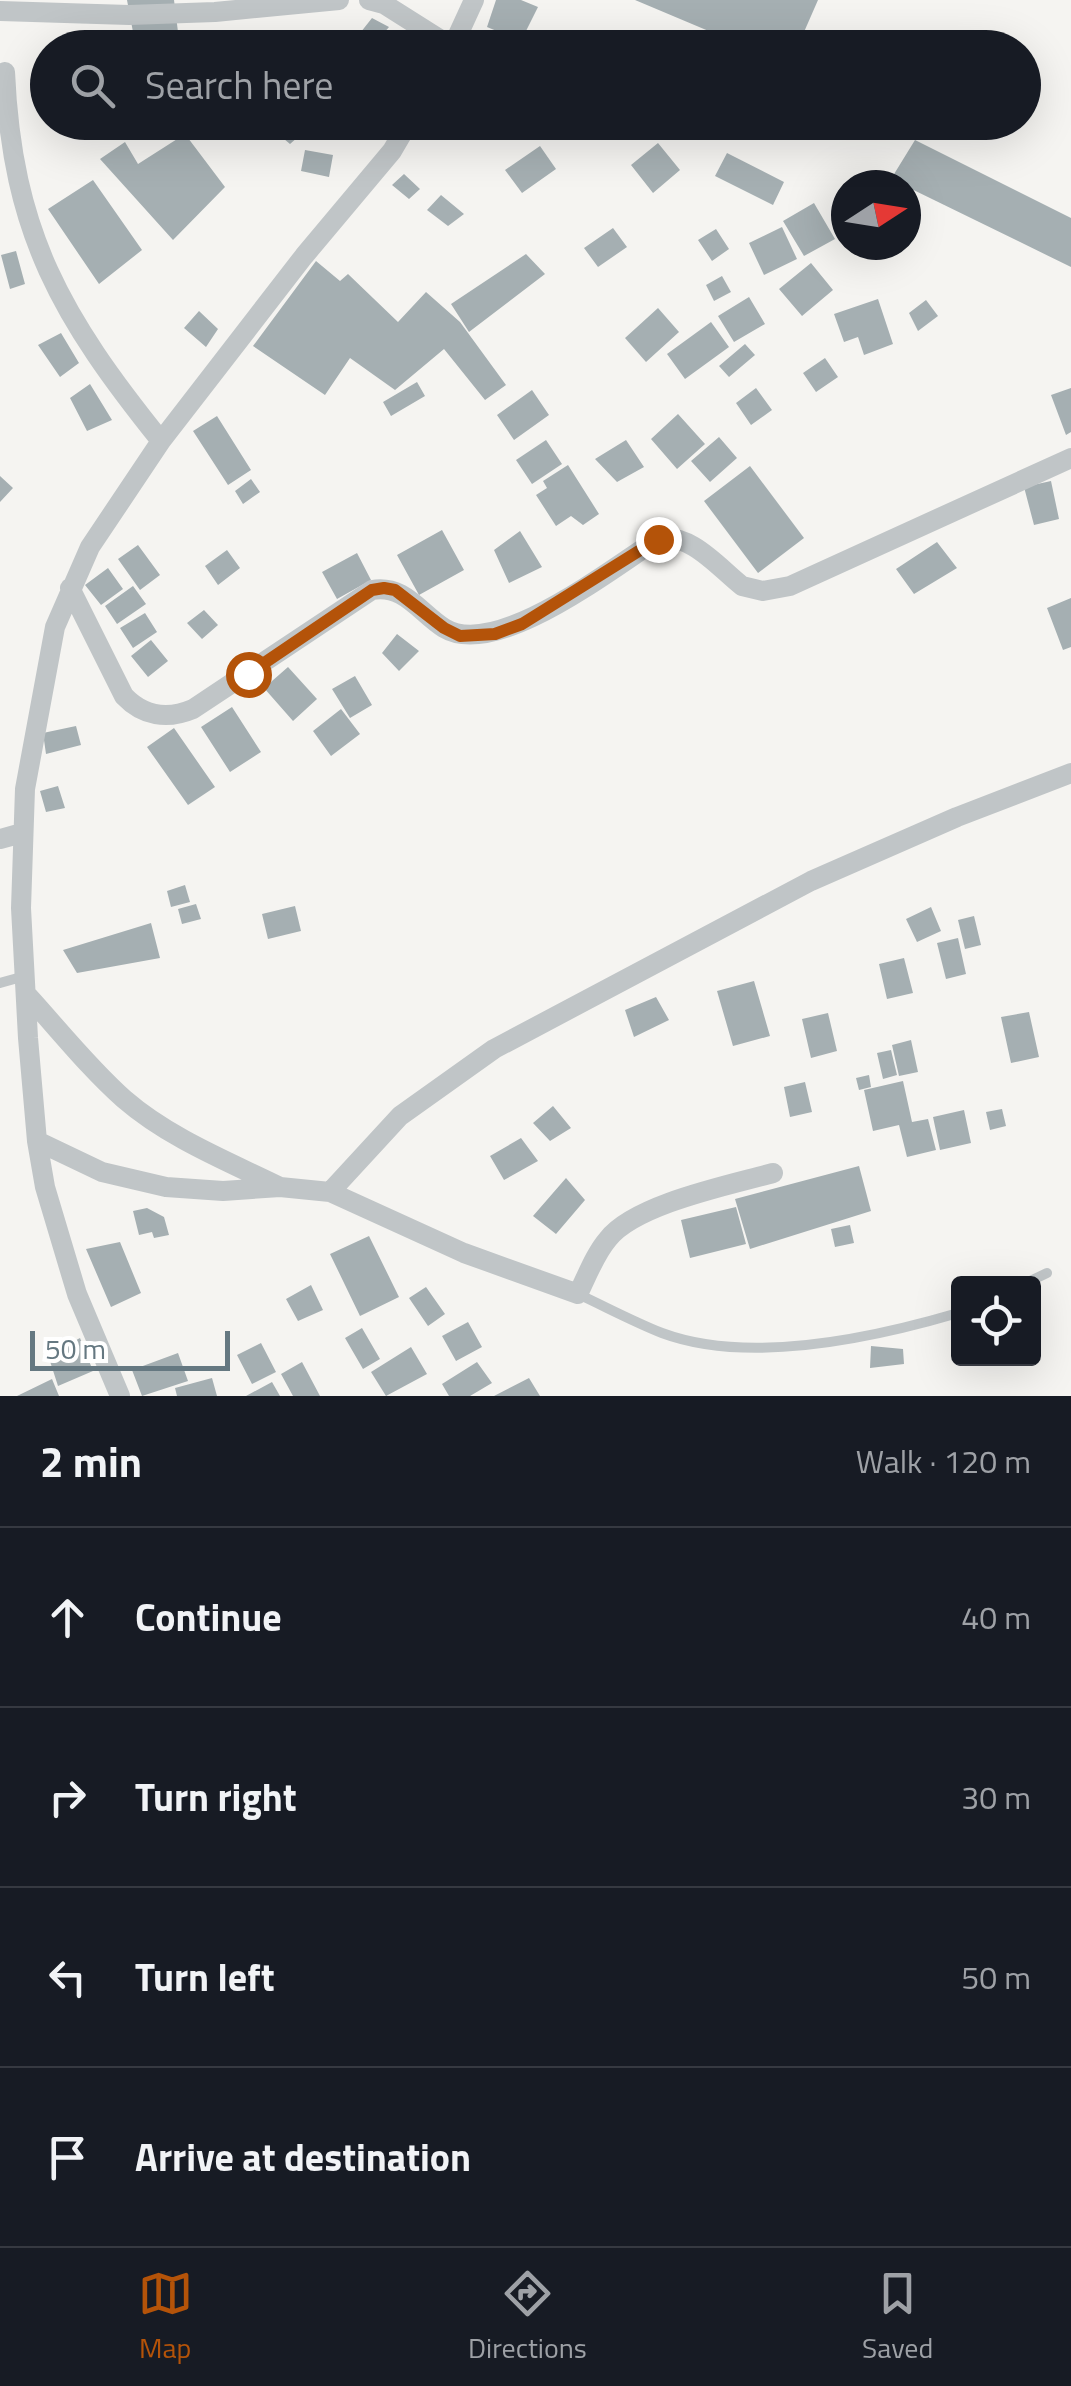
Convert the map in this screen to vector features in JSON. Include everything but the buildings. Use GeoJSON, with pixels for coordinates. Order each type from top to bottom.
{"type":"FeatureCollection","features":[{"type":"Feature","properties":{"kind":"street"},"geometry":{"type":"LineString","coordinates":[[0,11],[129,15],[215,12],[339,0]]}},
{"type":"Feature","properties":{"kind":"street"},"geometry":{"type":"LineString","coordinates":[[369,0],[384,4],[425,30]]}},
{"type":"Feature","properties":{"kind":"street"},"geometry":{"type":"LineString","coordinates":[[460,30],[474,0]]}},
{"type":"Feature","properties":{"kind":"street"},"geometry":{"type":"LineString","coordinates":[[5,72],[12,161],[30,231],[106,374],[161,441]]}},
{"type":"Feature","properties":{"kind":"street"},"geometry":{"type":"LineString","coordinates":[[120,1396],[78,1294],[45,1187],[37,1141],[21,908],[22,833],[36,723],[55,627],[90,546],[161,441],[398,140]]}},
{"type":"Feature","properties":{"kind":"street"},"geometry":{"type":"LineString","coordinates":[[70,588],[124,696],[134,707],[156,716],[172,715],[193,709],[372,590],[395,590],[460,636],[495,634],[522,624],[658,539],[671,536],[688,542],[752,591],[778,589],[852,560],[1071,458]]}},
{"type":"Feature","properties":{"kind":"street"},"geometry":{"type":"LineString","coordinates":[[330,1192],[400,1116],[494,1049],[811,881],[957,817],[1071,774]]}},
{"type":"Feature","properties":{"kind":"street"},"geometry":{"type":"LineString","coordinates":[[0,838],[22,833]]}},
{"type":"Feature","properties":{"kind":"street"},"geometry":{"type":"LineString","coordinates":[[27,986],[122,1098],[175,1134],[280,1187]]}},
{"type":"Feature","properties":{"kind":"street"},"geometry":{"type":"LineString","coordinates":[[37,1141],[102,1172],[166,1187],[223,1192],[280,1187],[330,1192],[464,1253],[578,1294],[608,1238],[634,1219],[685,1198],[773,1173]]}},
{"type":"Feature","properties":{"kind":"lane"},"geometry":{"type":"LineString","coordinates":[[0,983],[27,986]]}},
{"type":"Feature","properties":{"kind":"lane"},"geometry":{"type":"LineString","coordinates":[[1041,1276],[1047,1273]]}},
{"type":"Feature","properties":{"kind":"lane"},"geometry":{"type":"LineString","coordinates":[[578,1294],[663,1333],[739,1346],[784,1346],[858,1336],[910,1327],[951,1314]]}},
{"type":"Feature","properties":{"kind":"route"},"geometry":{"type":"LineString","coordinates":[[248,674],[372,590],[395,590],[460,636],[495,634],[522,624],[658,539]]}}]}
